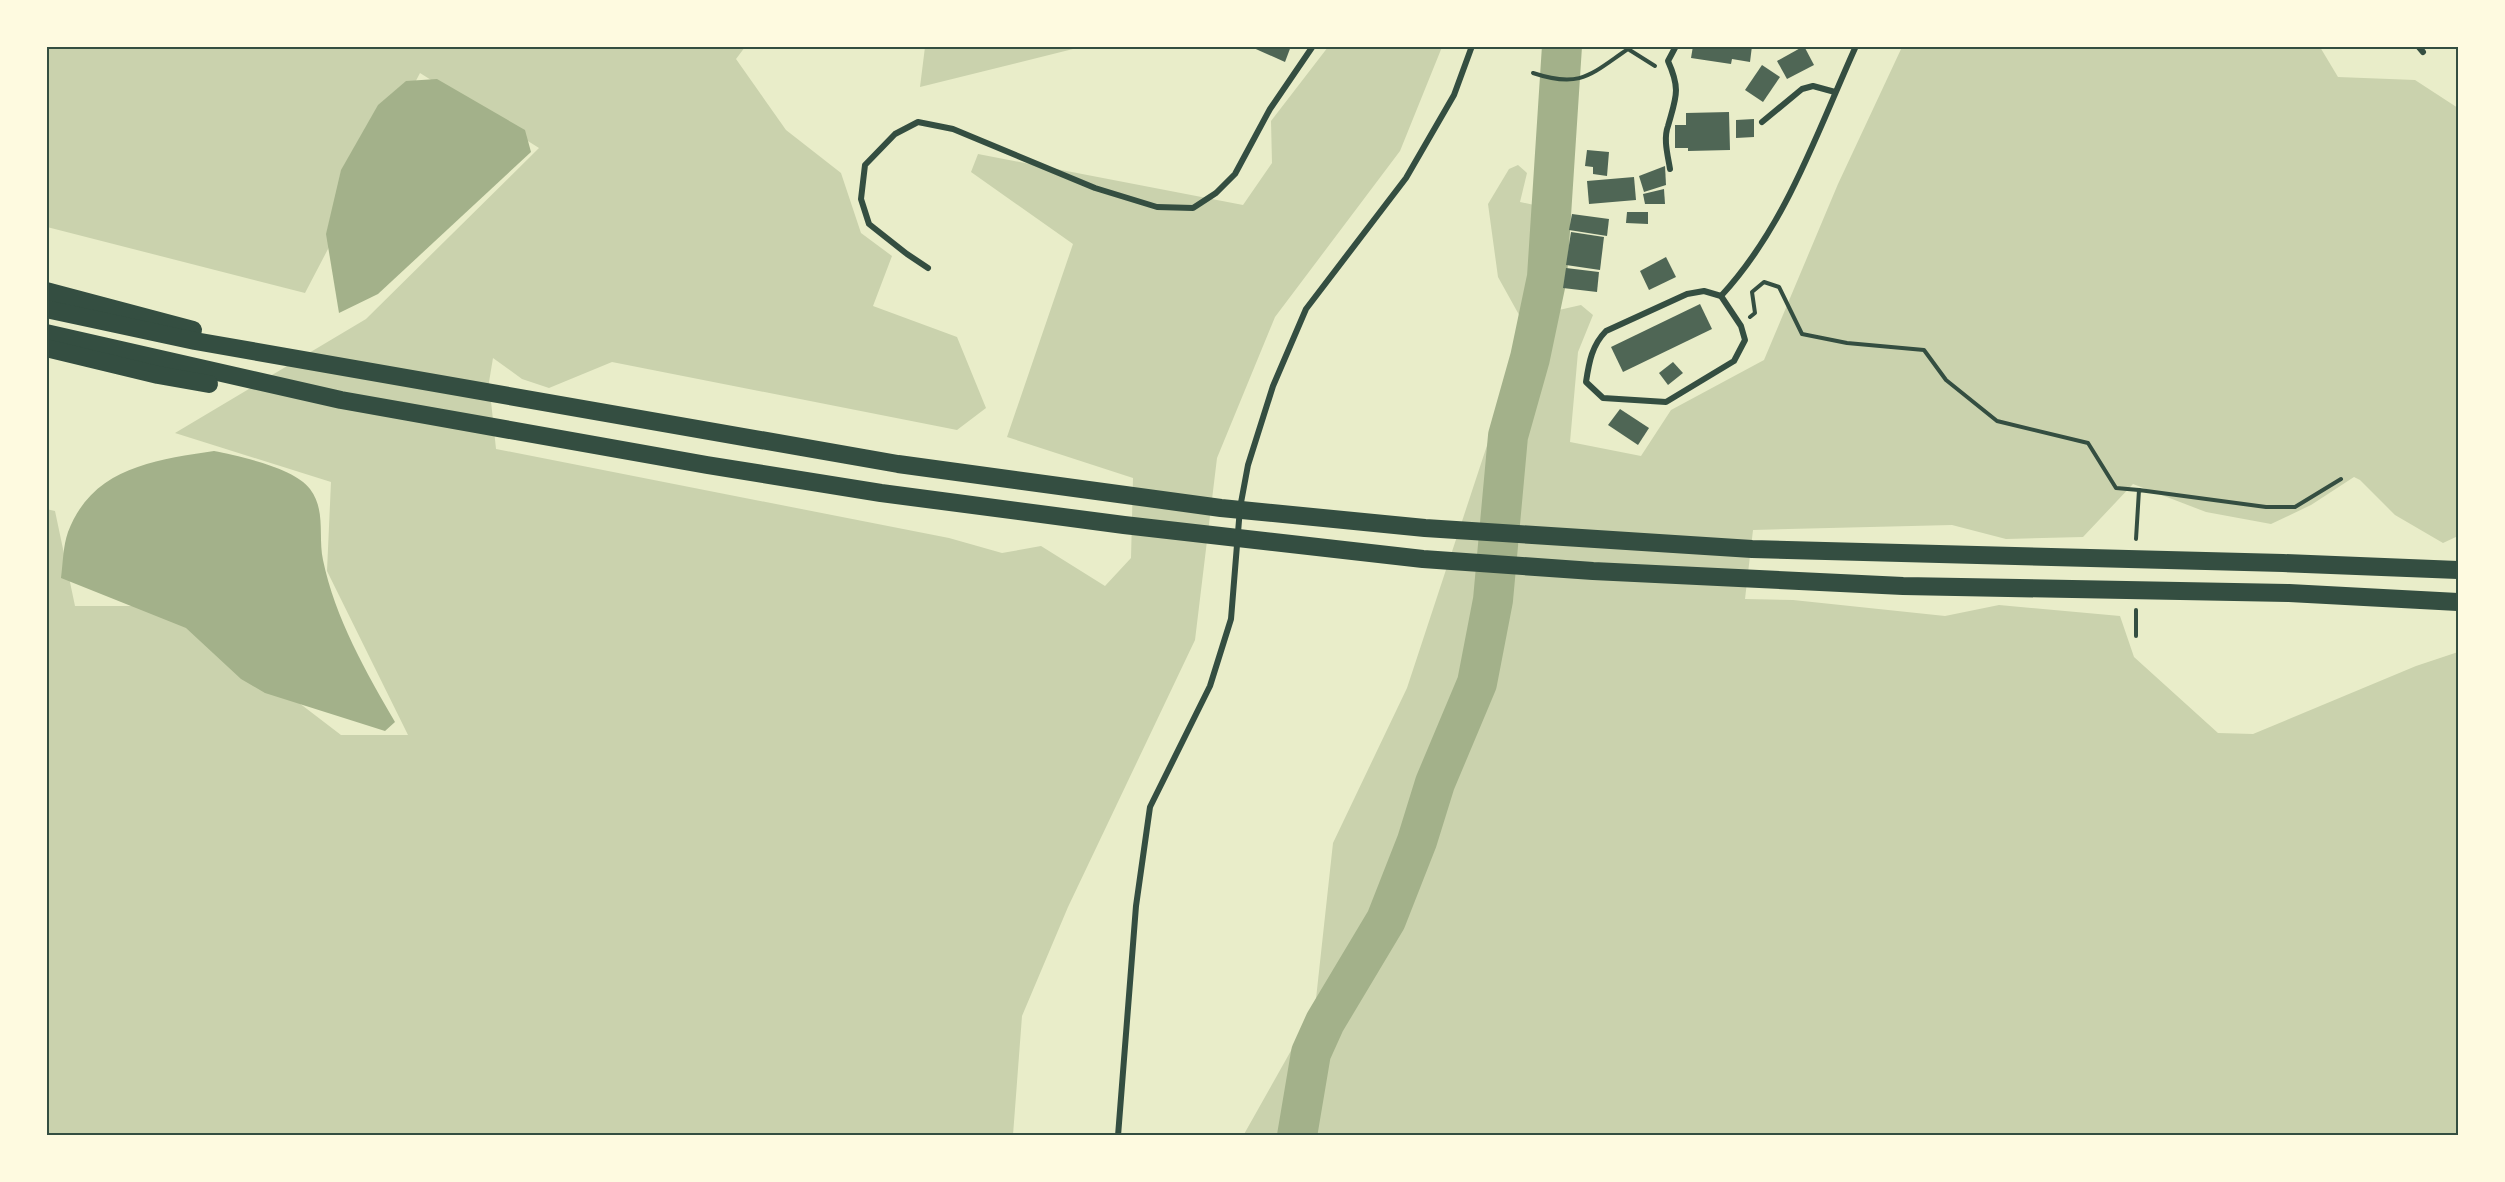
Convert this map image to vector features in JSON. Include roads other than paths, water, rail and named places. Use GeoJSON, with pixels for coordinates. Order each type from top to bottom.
{"type":"FeatureCollection","features":[{"type":"Feature","properties":{"kind":"highway"},"geometry":{"type":"LineString","coordinates":[[46,291],[198,337]]}},
{"type":"Feature","properties":{"kind":"highway"},"geometry":{"type":"LineString","coordinates":[[46,309],[198,337],[270,354],[898,464],[1128,497],[1425,528],[1752,549],[2283,562],[2458,570]]}},
{"type":"Feature","properties":{"kind":"highway"},"geometry":{"type":"LineString","coordinates":[[46,333],[159,368]]}},
{"type":"Feature","properties":{"kind":"highway"},"geometry":{"type":"LineString","coordinates":[[46,348],[881,493],[1124,525],[1423,559],[1903,586],[2289,593],[2458,602]]}},
{"type":"Feature","properties":{"kind":"street"},"geometry":{"type":"LineString","coordinates":[[928,268],[869,224],[861,199],[865,165],[895,134],[918,122],[953,129],[1095,188],[1157,207],[1193,208],[1216,193],[1235,174],[1270,109],[1313,46]]}},
{"type":"Feature","properties":{"kind":"street"},"geometry":{"type":"LineString","coordinates":[[1118,1136],[1136,906],[1150,807],[1210,686],[1231,619],[1240,508],[1248,465],[1273,386],[1306,309],[1406,178],[1454,95],[1472,46]]}},
{"type":"Feature","properties":{"kind":"street"},"geometry":{"type":"LineString","coordinates":[[1670,169],[1666,144],[1667,127],[1674,113],[1678,92],[1668,61],[1676,46]]}},
{"type":"Feature","properties":{"kind":"street"},"geometry":{"type":"LineString","coordinates":[[1721,296],[1761,246],[1783,207],[1856,46]]}},
{"type":"Feature","properties":{"kind":"street"},"geometry":{"type":"LineString","coordinates":[[1762,122],[1802,89],[1813,86],[1835,92]]}},
{"type":"Feature","properties":{"kind":"street"},"geometry":{"type":"LineString","coordinates":[[1704,291],[1721,296],[1741,326],[1745,340],[1734,361],[1665,402],[1603,398],[1586,382],[1597,340],[1606,332],[1687,294],[1704,291]]}},
{"type":"Feature","properties":{"kind":"waterway"},"geometry":{"type":"LineString","coordinates":[[1297,1136],[1311,1053],[1325,1022],[1386,920],[1417,841],[1435,783],[1477,683],[1493,600],[1508,436],[1530,358],[1547,277],[1562,46]]}}]}
